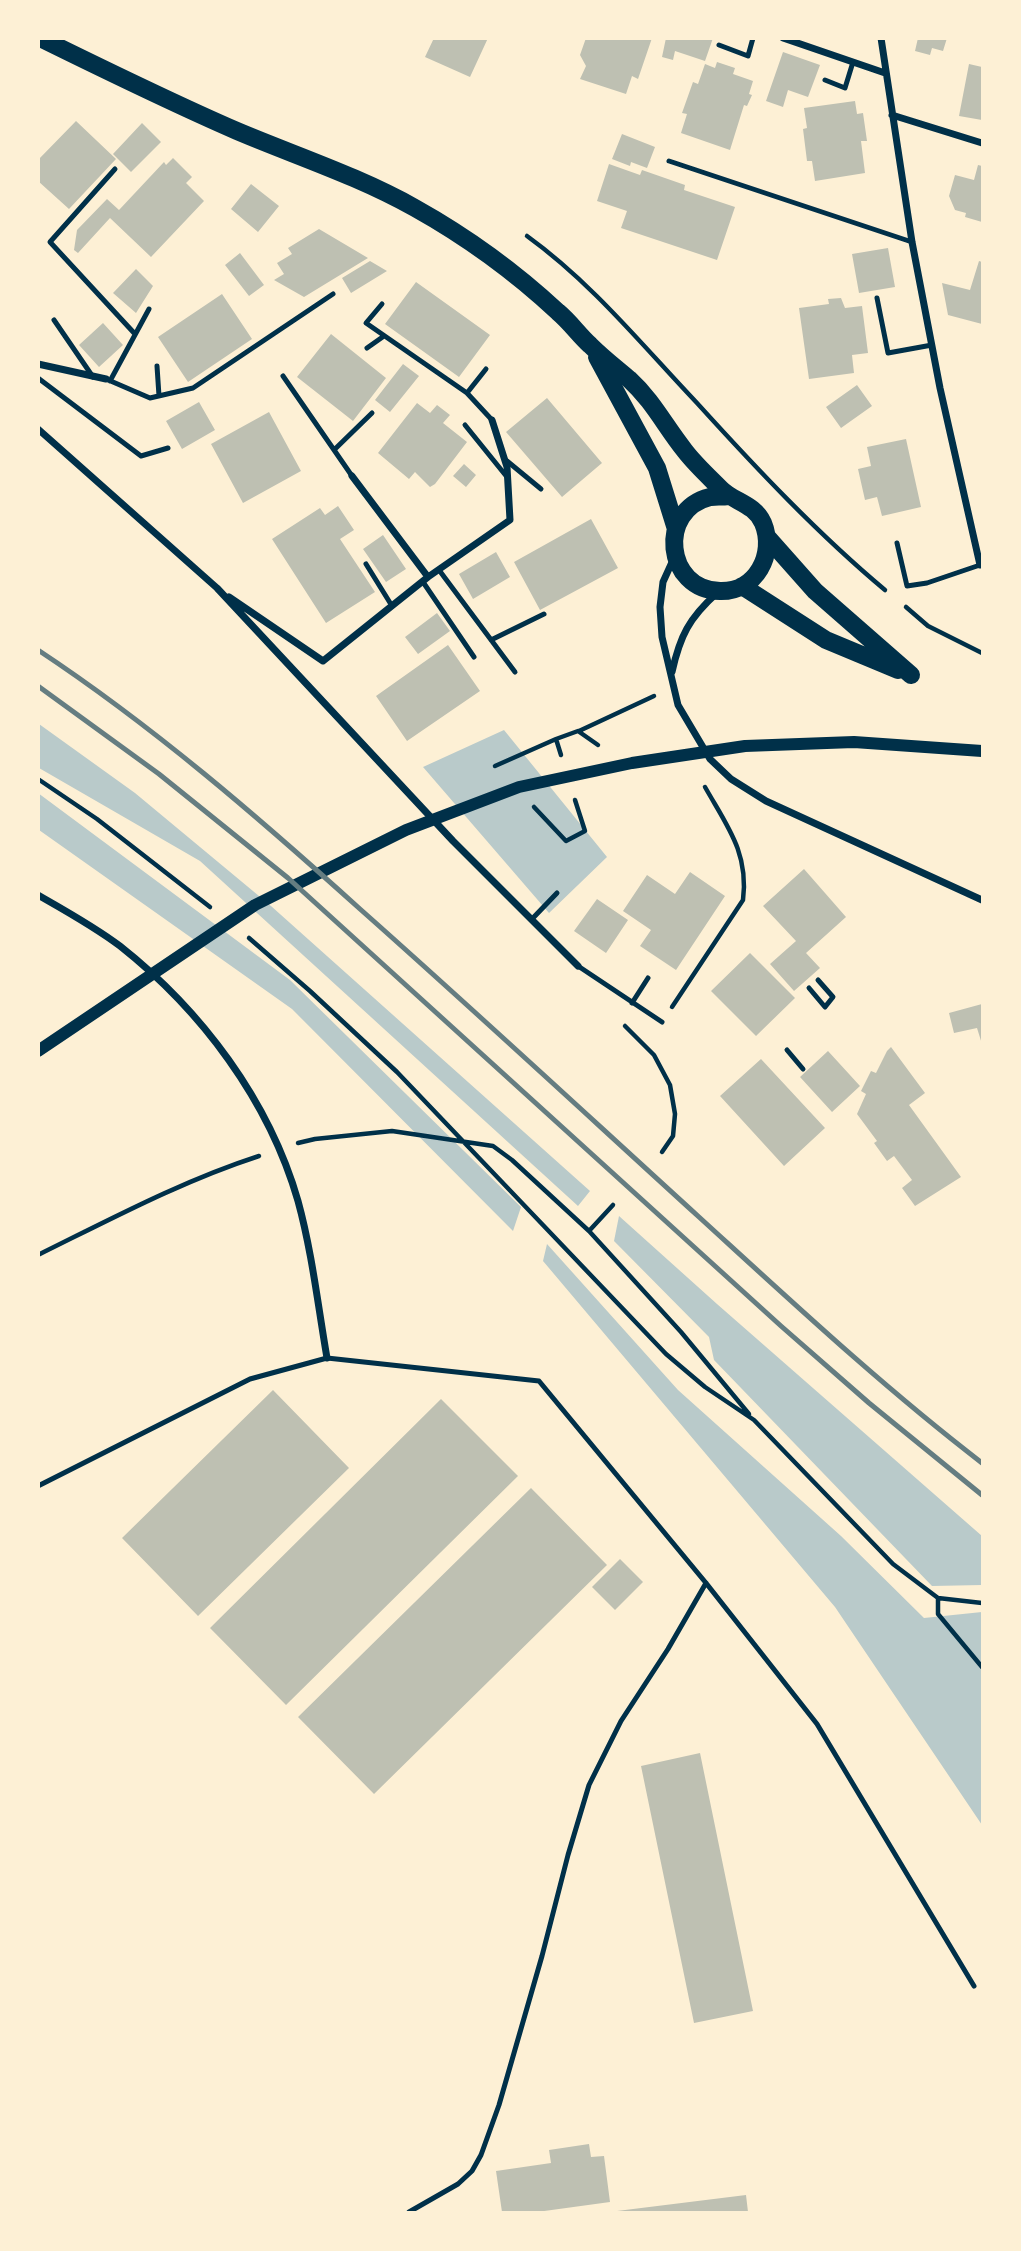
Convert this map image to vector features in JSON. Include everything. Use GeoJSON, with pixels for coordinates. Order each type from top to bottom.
{"type":"FeatureCollection","features":[{"type":"Feature","properties":{"kind":"main road"},"geometry":{"type":"LineString","coordinates":[[40,38],[130,83],[239,132],[364,182],[416,208],[515,275],[561,314],[590,345],[646,394],[685,451],[727,496]]}},
{"type":"Feature","properties":{"kind":"main road"},"geometry":{"type":"LineString","coordinates":[[590,345],[657,468],[676,529]]}},
{"type":"Feature","properties":{"kind":"main road"},"geometry":{"type":"LineString","coordinates":[[727,496],[743,501],[754,509],[762,521],[769,547],[760,570],[742,586],[719,591],[709,590],[691,581],[682,570],[675,555],[673,537],[682,517],[692,505],[710,497],[727,496]]}},
{"type":"Feature","properties":{"kind":"main road"},"geometry":{"type":"LineString","coordinates":[[742,586],[827,640],[911,675],[815,591],[768,538]]}},
{"type":"Feature","properties":{"kind":"street"},"geometry":{"type":"LineString","coordinates":[[783,38],[886,73]]}},
{"type":"Feature","properties":{"kind":"street"},"geometry":{"type":"LineString","coordinates":[[881,38],[912,242],[979,565]]}},
{"type":"Feature","properties":{"kind":"street"},"geometry":{"type":"LineString","coordinates":[[892,115],[982,143]]}},
{"type":"Feature","properties":{"kind":"street"},"geometry":{"type":"LineString","coordinates":[[38,364],[108,380]]}},
{"type":"Feature","properties":{"kind":"street"},"geometry":{"type":"LineString","coordinates":[[217,588],[323,661],[439,570],[510,520],[504,459],[492,420]]}},
{"type":"Feature","properties":{"kind":"street"},"geometry":{"type":"LineString","coordinates":[[38,429],[217,588],[453,841],[578,966]]}},
{"type":"Feature","properties":{"kind":"street"},"geometry":{"type":"LineString","coordinates":[[352,476],[426,580]]}},
{"type":"Feature","properties":{"kind":"street"},"geometry":{"type":"LineString","coordinates":[[675,555],[663,582],[660,607],[662,637],[678,705],[702,748],[718,767],[744,789],[766,801],[982,900]]}},
{"type":"Feature","properties":{"kind":"street"},"geometry":{"type":"LineString","coordinates":[[672,673],[678,645],[689,622],[719,591]]}},
{"type":"Feature","properties":{"kind":"street"},"geometry":{"type":"LineString","coordinates":[[38,1051],[255,905],[406,830],[519,787],[632,763],[745,746],[854,743],[982,751]]}},
{"type":"Feature","properties":{"kind":"street"},"geometry":{"type":"LineString","coordinates":[[38,895],[119,945],[167,987],[212,1036],[248,1089],[278,1149],[297,1198],[307,1235],[327,1358]]}},
{"type":"Feature","properties":{"kind":"lane"},"geometry":{"type":"LineString","coordinates":[[719,45],[748,56],[753,38]]}},
{"type":"Feature","properties":{"kind":"lane"},"geometry":{"type":"LineString","coordinates":[[825,80],[845,88],[853,62]]}},
{"type":"Feature","properties":{"kind":"lane"},"geometry":{"type":"LineString","coordinates":[[669,161],[912,242]]}},
{"type":"Feature","properties":{"kind":"lane"},"geometry":{"type":"LineString","coordinates":[[115,169],[50,242],[135,334]]}},
{"type":"Feature","properties":{"kind":"lane"},"geometry":{"type":"LineString","coordinates":[[149,309],[108,380],[150,398],[193,388],[332,294]]}},
{"type":"Feature","properties":{"kind":"lane"},"geometry":{"type":"LineString","coordinates":[[877,298],[888,353],[932,345]]}},
{"type":"Feature","properties":{"kind":"lane"},"geometry":{"type":"LineString","coordinates":[[382,304],[366,323],[467,393],[492,420]]}},
{"type":"Feature","properties":{"kind":"lane"},"geometry":{"type":"LineString","coordinates":[[54,320],[93,377]]}},
{"type":"Feature","properties":{"kind":"lane"},"geometry":{"type":"LineString","coordinates":[[367,348],[384,336]]}},
{"type":"Feature","properties":{"kind":"lane"},"geometry":{"type":"LineString","coordinates":[[158,366],[159,396]]}},
{"type":"Feature","properties":{"kind":"lane"},"geometry":{"type":"LineString","coordinates":[[467,393],[485,369]]}},
{"type":"Feature","properties":{"kind":"lane"},"geometry":{"type":"LineString","coordinates":[[283,376],[352,476]]}},
{"type":"Feature","properties":{"kind":"lane"},"geometry":{"type":"LineString","coordinates":[[38,378],[141,456],[168,448]]}},
{"type":"Feature","properties":{"kind":"lane"},"geometry":{"type":"LineString","coordinates":[[334,450],[372,413]]}},
{"type":"Feature","properties":{"kind":"lane"},"geometry":{"type":"LineString","coordinates":[[465,425],[507,477]]}},
{"type":"Feature","properties":{"kind":"lane"},"geometry":{"type":"LineString","coordinates":[[504,459],[541,489]]}},
{"type":"Feature","properties":{"kind":"lane"},"geometry":{"type":"LineString","coordinates":[[897,543],[907,586],[927,583],[979,565]]}},
{"type":"Feature","properties":{"kind":"lane"},"geometry":{"type":"LineString","coordinates":[[366,564],[392,606]]}},
{"type":"Feature","properties":{"kind":"lane"},"geometry":{"type":"LineString","coordinates":[[439,570],[515,671]]}},
{"type":"Feature","properties":{"kind":"lane"},"geometry":{"type":"LineString","coordinates":[[426,580],[474,657]]}},
{"type":"Feature","properties":{"kind":"lane"},"geometry":{"type":"LineString","coordinates":[[491,640],[544,614]]}},
{"type":"Feature","properties":{"kind":"lane"},"geometry":{"type":"LineString","coordinates":[[531,919],[557,893]]}},
{"type":"Feature","properties":{"kind":"lane"},"geometry":{"type":"LineString","coordinates":[[578,966],[662,1022]]}},
{"type":"Feature","properties":{"kind":"lane"},"geometry":{"type":"LineString","coordinates":[[632,1003],[648,978]]}},
{"type":"Feature","properties":{"kind":"lane"},"geometry":{"type":"LineString","coordinates":[[809,988],[825,1007],[833,997],[818,980]]}},
{"type":"Feature","properties":{"kind":"lane"},"geometry":{"type":"LineString","coordinates":[[788,1050],[803,1069]]}},
{"type":"Feature","properties":{"kind":"lane"},"geometry":{"type":"LineString","coordinates":[[38,1486],[250,1379],[327,1358],[539,1381],[706,1583],[817,1724],[974,1986]]}},
{"type":"Feature","properties":{"kind":"lane"},"geometry":{"type":"LineString","coordinates":[[409,2213],[458,2184],[472,2171],[481,2155],[499,2105],[589,1785],[621,1721],[668,1649],[706,1583]]}},
{"type":"Feature","properties":{"kind":"path"},"geometry":{"type":"LineString","coordinates":[[527,236],[599,297],[806,516],[888,592]]}},
{"type":"Feature","properties":{"kind":"path"},"geometry":{"type":"LineString","coordinates":[[898,601],[928,626],[982,653]]}},
{"type":"Feature","properties":{"kind":"path"},"geometry":{"type":"LineString","coordinates":[[578,731],[674,688]]}},
{"type":"Feature","properties":{"kind":"path"},"geometry":{"type":"LineString","coordinates":[[495,766],[556,739]]}},
{"type":"Feature","properties":{"kind":"path"},"geometry":{"type":"LineString","coordinates":[[38,779],[97,819],[215,911]]}},
{"type":"Feature","properties":{"kind":"path"},"geometry":{"type":"LineString","coordinates":[[662,1022],[743,900],[745,881],[738,845],[702,784]]}},
{"type":"Feature","properties":{"kind":"path"},"geometry":{"type":"LineString","coordinates":[[247,936],[310,990],[397,1072],[666,1354],[705,1387],[754,1420]]}},
{"type":"Feature","properties":{"kind":"path"},"geometry":{"type":"LineString","coordinates":[[619,1020],[654,1055],[670,1085],[675,1115],[673,1136],[662,1152]]}},
{"type":"Feature","properties":{"kind":"path"},"geometry":{"type":"LineString","coordinates":[[38,1255],[165,1193],[229,1166],[315,1139],[392,1131],[493,1146],[512,1160],[589,1231],[681,1332],[754,1420],[894,1564],[938,1598],[982,1603]]}},
{"type":"Feature","properties":{"kind":"path"},"geometry":{"type":"LineString","coordinates":[[589,1231],[613,1205]]}},
{"type":"Feature","properties":{"kind":"path"},"geometry":{"type":"LineString","coordinates":[[938,1598],[937,1614],[982,1667]]}},
{"type":"Feature","properties":{"kind":"shaded area"},"geometry":{"type":"Polygon","coordinates":[[[39,724],[135,793],[271,906],[590,1191],[578,1206],[200,861],[39,768],[39,724]]]}},
{"type":"Feature","properties":{"kind":"shaded area"},"geometry":{"type":"Polygon","coordinates":[[[504,730],[607,857],[549,913],[423,767],[504,730]]]}},
{"type":"Feature","properties":{"kind":"shaded area"},"geometry":{"type":"Polygon","coordinates":[[[38,793],[290,980],[521,1207],[513,1231],[292,1009],[39,830],[38,793]]]}},
{"type":"Feature","properties":{"kind":"shaded area"},"geometry":{"type":"Polygon","coordinates":[[[619,1216],[982,1536],[982,1585],[932,1586],[714,1360],[709,1337],[614,1241],[619,1216]]]}},
{"type":"Feature","properties":{"kind":"shaded area"},"geometry":{"type":"Polygon","coordinates":[[[547,1244],[678,1390],[841,1536],[924,1618],[982,1612],[982,1825],[835,1607],[543,1261],[547,1244]]]}},
{"type":"Feature","properties":{"kind":"building"},"geometry":{"type":"Polygon","coordinates":[[[434,38],[488,38],[470,77],[425,57],[434,38]]]}},
{"type":"Feature","properties":{"kind":"building"},"geometry":{"type":"Polygon","coordinates":[[[586,38],[652,38],[638,79],[632,76],[626,94],[580,79],[586,66],[580,55],[586,38]]]}},
{"type":"Feature","properties":{"kind":"building"},"geometry":{"type":"Polygon","coordinates":[[[666,38],[713,38],[705,61],[675,51],[673,60],[662,57],[666,38]]]}},
{"type":"Feature","properties":{"kind":"building"},"geometry":{"type":"Polygon","coordinates":[[[918,38],[947,38],[943,51],[932,48],[930,55],[915,51],[918,38]]]}},
{"type":"Feature","properties":{"kind":"building"},"geometry":{"type":"Polygon","coordinates":[[[783,52],[820,65],[808,97],[788,90],[783,107],[766,101],[783,52]]]}},
{"type":"Feature","properties":{"kind":"building"},"geometry":{"type":"Polygon","coordinates":[[[717,62],[735,68],[733,74],[753,81],[749,94],[752,95],[747,106],[744,105],[730,150],[681,133],[687,114],[682,113],[693,82],[698,84],[705,64],[715,68],[717,62]]]}},
{"type":"Feature","properties":{"kind":"building"},"geometry":{"type":"Polygon","coordinates":[[[969,64],[982,67],[982,120],[959,116],[969,64]]]}},
{"type":"Feature","properties":{"kind":"building"},"geometry":{"type":"Polygon","coordinates":[[[855,101],[857,114],[863,113],[867,141],[861,141],[865,173],[815,181],[812,161],[807,161],[803,129],[807,128],[804,108],[855,101]]]}},
{"type":"Feature","properties":{"kind":"building"},"geometry":{"type":"Polygon","coordinates":[[[76,121],[116,159],[69,209],[38,181],[38,160],[76,121]]]}},
{"type":"Feature","properties":{"kind":"building"},"geometry":{"type":"Polygon","coordinates":[[[142,123],[161,142],[131,172],[113,154],[142,123]]]}},
{"type":"Feature","properties":{"kind":"building"},"geometry":{"type":"Polygon","coordinates":[[[622,134],[655,147],[647,168],[631,162],[630,166],[612,159],[622,134]]]}},
{"type":"Feature","properties":{"kind":"building"},"geometry":{"type":"Polygon","coordinates":[[[173,158],[192,177],[186,183],[204,201],[151,257],[110,218],[78,253],[74,250],[77,230],[107,199],[119,210],[164,162],[166,165],[173,158]]]}},
{"type":"Feature","properties":{"kind":"building"},"geometry":{"type":"Polygon","coordinates":[[[609,164],[640,175],[642,170],[685,185],[684,190],[735,207],[717,260],[621,228],[627,211],[597,201],[609,164]]]}},
{"type":"Feature","properties":{"kind":"building"},"geometry":{"type":"Polygon","coordinates":[[[978,165],[982,166],[982,222],[965,217],[966,213],[955,210],[949,196],[955,175],[974,180],[978,165]]]}},
{"type":"Feature","properties":{"kind":"building"},"geometry":{"type":"Polygon","coordinates":[[[251,184],[279,206],[258,232],[231,209],[251,184]]]}},
{"type":"Feature","properties":{"kind":"building"},"geometry":{"type":"Polygon","coordinates":[[[319,229],[368,258],[304,297],[274,280],[284,274],[277,263],[292,254],[288,248],[319,229]]]}},
{"type":"Feature","properties":{"kind":"building"},"geometry":{"type":"Polygon","coordinates":[[[888,248],[895,287],[859,293],[852,254],[888,248]]]}},
{"type":"Feature","properties":{"kind":"building"},"geometry":{"type":"Polygon","coordinates":[[[240,253],[264,285],[249,296],[225,265],[240,253]]]}},
{"type":"Feature","properties":{"kind":"building"},"geometry":{"type":"Polygon","coordinates":[[[370,261],[387,271],[351,293],[342,278],[370,261]]]}},
{"type":"Feature","properties":{"kind":"building"},"geometry":{"type":"Polygon","coordinates":[[[979,261],[982,262],[982,324],[948,315],[942,283],[970,290],[979,261]]]}},
{"type":"Feature","properties":{"kind":"building"},"geometry":{"type":"Polygon","coordinates":[[[136,269],[153,286],[136,313],[113,293],[136,269]]]}},
{"type":"Feature","properties":{"kind":"building"},"geometry":{"type":"Polygon","coordinates":[[[416,282],[490,335],[459,377],[385,324],[416,282]]]}},
{"type":"Feature","properties":{"kind":"building"},"geometry":{"type":"Polygon","coordinates":[[[222,294],[252,339],[188,382],[158,337],[222,294]]]}},
{"type":"Feature","properties":{"kind":"building"},"geometry":{"type":"Polygon","coordinates":[[[841,298],[845,308],[862,306],[868,353],[852,355],[854,373],[809,379],[799,308],[829,304],[828,299],[841,298]]]}},
{"type":"Feature","properties":{"kind":"building"},"geometry":{"type":"Polygon","coordinates":[[[103,323],[123,345],[99,367],[79,345],[103,323]]]}},
{"type":"Feature","properties":{"kind":"building"},"geometry":{"type":"Polygon","coordinates":[[[331,334],[386,378],[353,421],[297,377],[331,334]]]}},
{"type":"Feature","properties":{"kind":"building"},"geometry":{"type":"Polygon","coordinates":[[[403,364],[419,376],[390,412],[375,400],[403,364]]]}},
{"type":"Feature","properties":{"kind":"building"},"geometry":{"type":"Polygon","coordinates":[[[857,385],[872,406],[841,428],[826,407],[857,385]]]}},
{"type":"Feature","properties":{"kind":"building"},"geometry":{"type":"Polygon","coordinates":[[[547,398],[602,463],[562,497],[506,432],[547,398]]]}},
{"type":"Feature","properties":{"kind":"building"},"geometry":{"type":"Polygon","coordinates":[[[199,402],[215,430],[182,449],[166,421],[199,402]]]}},
{"type":"Feature","properties":{"kind":"building"},"geometry":{"type":"Polygon","coordinates":[[[417,403],[430,413],[437,405],[450,415],[443,423],[467,442],[430,487],[415,472],[409,479],[378,453],[417,403]]]}},
{"type":"Feature","properties":{"kind":"building"},"geometry":{"type":"Polygon","coordinates":[[[269,412],[301,471],[243,503],[211,444],[269,412]]]}},
{"type":"Feature","properties":{"kind":"building"},"geometry":{"type":"Polygon","coordinates":[[[906,439],[921,507],[882,516],[877,497],[865,500],[858,469],[871,466],[867,447],[906,439]]]}},
{"type":"Feature","properties":{"kind":"building"},"geometry":{"type":"Polygon","coordinates":[[[464,464],[476,475],[466,487],[453,476],[464,464]]]}},
{"type":"Feature","properties":{"kind":"building"},"geometry":{"type":"Polygon","coordinates":[[[338,506],[354,530],[340,539],[375,592],[326,623],[272,539],[320,508],[325,515],[338,506]]]}},
{"type":"Feature","properties":{"kind":"building"},"geometry":{"type":"Polygon","coordinates":[[[591,519],[618,568],[540,610],[514,562],[591,519]]]}},
{"type":"Feature","properties":{"kind":"building"},"geometry":{"type":"Polygon","coordinates":[[[383,535],[406,569],[386,582],[363,549],[383,535]]]}},
{"type":"Feature","properties":{"kind":"building"},"geometry":{"type":"Polygon","coordinates":[[[496,552],[510,577],[473,599],[459,574],[496,552]]]}},
{"type":"Feature","properties":{"kind":"building"},"geometry":{"type":"Polygon","coordinates":[[[437,613],[450,631],[418,654],[405,637],[437,613]]]}},
{"type":"Feature","properties":{"kind":"building"},"geometry":{"type":"Polygon","coordinates":[[[448,645],[480,691],[407,741],[376,696],[448,645]]]}},
{"type":"Feature","properties":{"kind":"building"},"geometry":{"type":"Polygon","coordinates":[[[804,869],[846,917],[806,953],[820,968],[794,991],[770,964],[796,941],[763,906],[804,869]]]}},
{"type":"Feature","properties":{"kind":"building"},"geometry":{"type":"Polygon","coordinates":[[[690,872],[725,896],[676,970],[640,946],[651,930],[623,911],[647,875],[675,894],[690,872]]]}},
{"type":"Feature","properties":{"kind":"building"},"geometry":{"type":"Polygon","coordinates":[[[597,899],[628,920],[606,953],[574,931],[597,899]]]}},
{"type":"Feature","properties":{"kind":"building"},"geometry":{"type":"Polygon","coordinates":[[[750,953],[795,998],[756,1036],[711,991],[750,953]]]}},
{"type":"Feature","properties":{"kind":"building"},"geometry":{"type":"Polygon","coordinates":[[[982,1004],[982,1044],[977,1028],[954,1033],[949,1013],[982,1004]]]}},
{"type":"Feature","properties":{"kind":"building"},"geometry":{"type":"Polygon","coordinates":[[[891,1047],[925,1093],[909,1105],[961,1177],[915,1206],[902,1188],[912,1180],[894,1156],[887,1161],[874,1143],[877,1141],[857,1114],[866,1094],[861,1091],[871,1071],[876,1073],[891,1047]]]}},
{"type":"Feature","properties":{"kind":"building"},"geometry":{"type":"Polygon","coordinates":[[[828,1051],[860,1086],[832,1112],[800,1077],[828,1051]]]}},
{"type":"Feature","properties":{"kind":"building"},"geometry":{"type":"Polygon","coordinates":[[[761,1059],[825,1128],[784,1166],[720,1096],[761,1059]]]}},
{"type":"Feature","properties":{"kind":"building"},"geometry":{"type":"Polygon","coordinates":[[[273,1390],[349,1468],[198,1616],[122,1538],[273,1390]]]}},
{"type":"Feature","properties":{"kind":"building"},"geometry":{"type":"Polygon","coordinates":[[[441,1399],[518,1476],[286,1705],[210,1628],[441,1399]]]}},
{"type":"Feature","properties":{"kind":"building"},"geometry":{"type":"Polygon","coordinates":[[[531,1488],[607,1565],[374,1794],[298,1717],[531,1488]]]}},
{"type":"Feature","properties":{"kind":"building"},"geometry":{"type":"Polygon","coordinates":[[[620,1559],[643,1582],[615,1610],[592,1587],[620,1559]]]}},
{"type":"Feature","properties":{"kind":"building"},"geometry":{"type":"Polygon","coordinates":[[[700,1753],[753,2011],[694,2023],[641,1766],[700,1753]]]}},
{"type":"Feature","properties":{"kind":"building"},"geometry":{"type":"Polygon","coordinates":[[[589,2144],[591,2157],[604,2156],[610,2202],[537,2212],[502,2212],[496,2171],[551,2163],[549,2150],[589,2144]]]}},
{"type":"Feature","properties":{"kind":"building"},"geometry":{"type":"Polygon","coordinates":[[[746,2195],[748,2212],[617,2212],[617,2211],[746,2195]]]}},
{"type":"Feature","properties":{"kind":"railway"},"geometry":{"type":"LineString","coordinates":[[38,650],[164,741],[283,840],[838,1343],[982,1463]]}},
{"type":"Feature","properties":{"kind":"railway"},"geometry":{"type":"LineString","coordinates":[[38,686],[159,774],[288,878],[781,1326],[869,1403],[982,1495]]}}]}
